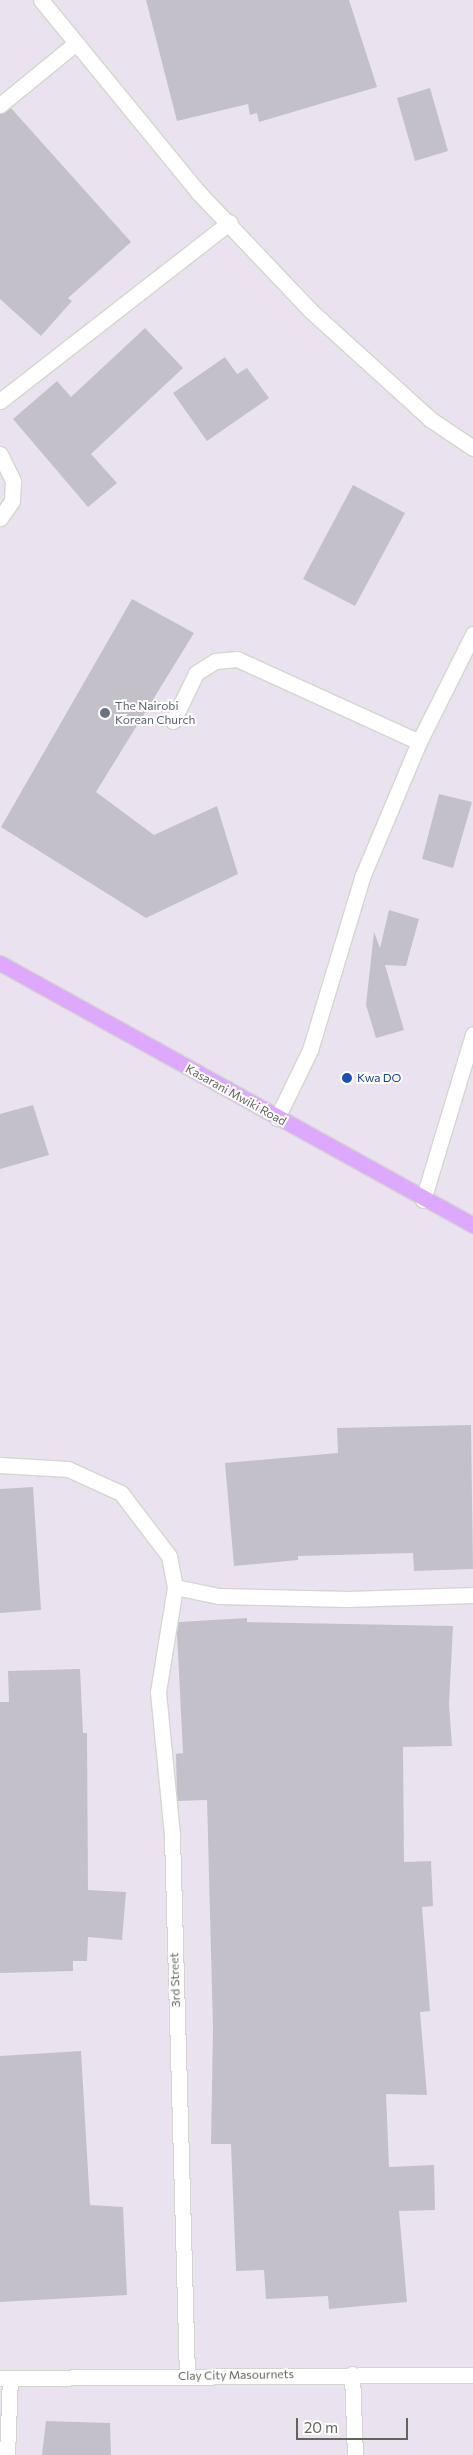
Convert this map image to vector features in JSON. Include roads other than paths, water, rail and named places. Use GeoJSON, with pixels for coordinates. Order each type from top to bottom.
{"type":"FeatureCollection","features":[{"type":"Feature","properties":{"kind":"main road","name":"Kasarani Mwiki Road"},"geometry":{"type":"LineString","coordinates":[[0,963],[423,1200],[473,1225]]}},
{"type":"Feature","properties":{"kind":"street"},"geometry":{"type":"LineString","coordinates":[[41,0],[198,192],[230,222],[311,311],[430,419],[473,448]]}},
{"type":"Feature","properties":{"kind":"street"},"geometry":{"type":"LineString","coordinates":[[0,104],[76,43]]}},
{"type":"Feature","properties":{"kind":"street"},"geometry":{"type":"LineString","coordinates":[[0,402],[230,222]]}},
{"type":"Feature","properties":{"kind":"street"},"geometry":{"type":"LineString","coordinates":[[0,454],[13,482],[12,500],[0,518]]}},
{"type":"Feature","properties":{"kind":"street"},"geometry":{"type":"LineString","coordinates":[[277,1118],[310,1050],[363,875],[420,742],[473,634]]}},
{"type":"Feature","properties":{"kind":"street"},"geometry":{"type":"LineString","coordinates":[[173,721],[196,673],[215,661],[237,659],[420,742]]}},
{"type":"Feature","properties":{"kind":"street"},"geometry":{"type":"LineString","coordinates":[[423,1200],[473,1034]]}},
{"type":"Feature","properties":{"kind":"street"},"geometry":{"type":"LineString","coordinates":[[0,1465],[68,1469],[121,1494],[169,1556],[175,1587],[219,1596],[348,1599],[473,1595]]}},
{"type":"Feature","properties":{"kind":"street","name":"3rd Street"},"geometry":{"type":"LineString","coordinates":[[175,1587],[158,1692],[172,1836],[187,2375]]}},
{"type":"Feature","properties":{"kind":"street"},"geometry":{"type":"LineString","coordinates":[[352,2374],[355,2455]]}},
{"type":"Feature","properties":{"kind":"street","name":"Clay City Masournets"},"geometry":{"type":"LineString","coordinates":[[5,2378],[187,2375],[473,2375]]}},
{"type":"Feature","properties":{"kind":"street"},"geometry":{"type":"LineString","coordinates":[[5,2378],[7,2455]]}},
{"type":"Feature","properties":{"kind":"place","name":"The Nairobi Korean Church"},"geometry":{"type":"Point","coordinates":[105,713]}},
{"type":"Feature","properties":{"kind":"place","name":"Kwa DO"},"geometry":{"type":"Point","coordinates":[347,1078]}}]}
